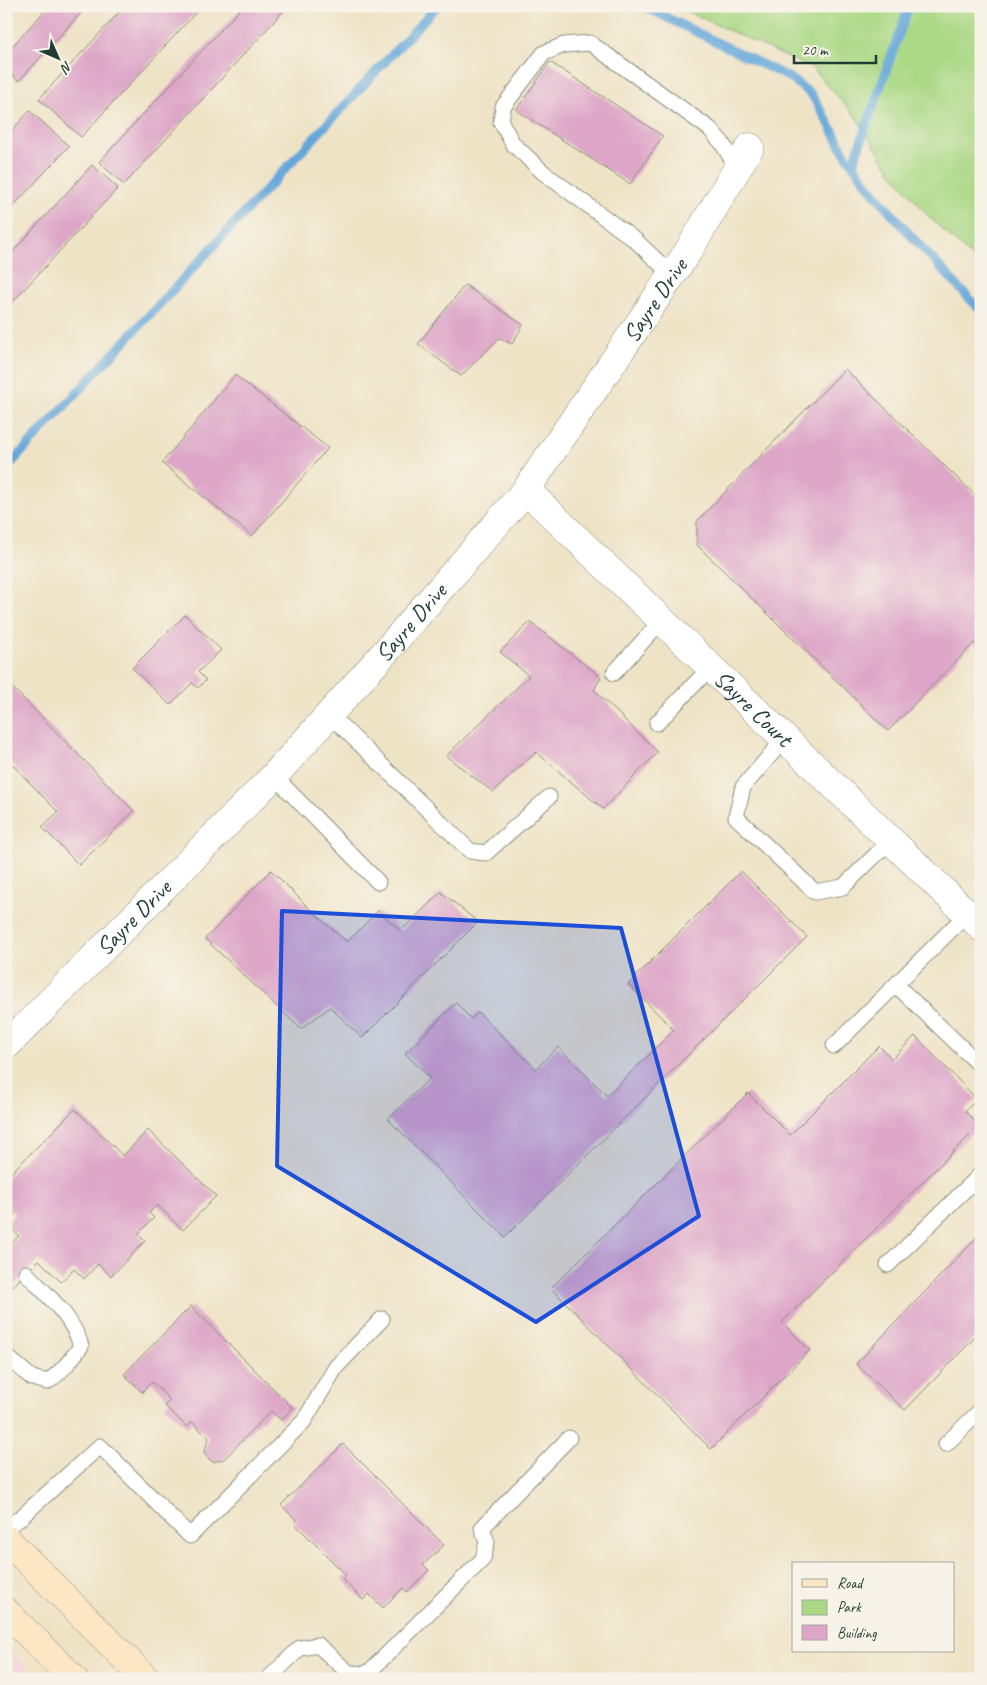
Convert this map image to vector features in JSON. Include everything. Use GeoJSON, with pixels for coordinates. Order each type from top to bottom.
{"type":"FeatureCollection","features":[{"type":"Feature","properties":{"kind":"main road"},"geometry":{"type":"LineString","coordinates":[[6,1539],[146,1679]]}},
{"type":"Feature","properties":{"kind":"main road"},"geometry":{"type":"LineString","coordinates":[[6,1612],[74,1679]]}},
{"type":"Feature","properties":{"kind":"street","name":"Sayre Drive"},"geometry":{"type":"LineString","coordinates":[[6,1046],[274,776],[526,490],[672,275],[743,157]]}},
{"type":"Feature","properties":{"kind":"street","name":"Sayre Court"},"geometry":{"type":"LineString","coordinates":[[526,490],[974,920]]}},
{"type":"Feature","properties":{"kind":"lane"},"geometry":{"type":"LineString","coordinates":[[672,275],[635,240],[544,173],[513,144],[501,122],[503,107],[544,53],[564,45],[590,43],[710,129],[722,143],[743,157]]}},
{"type":"Feature","properties":{"kind":"lane"},"geometry":{"type":"LineString","coordinates":[[614,673],[662,620]]}},
{"type":"Feature","properties":{"kind":"lane"},"geometry":{"type":"LineString","coordinates":[[657,722],[711,667]]}},
{"type":"Feature","properties":{"kind":"lane"},"geometry":{"type":"LineString","coordinates":[[329,714],[470,851],[486,854],[549,797]]}},
{"type":"Feature","properties":{"kind":"lane"},"geometry":{"type":"LineString","coordinates":[[785,738],[743,787],[736,817],[815,892],[843,888],[891,840]]}},
{"type":"Feature","properties":{"kind":"lane"},"geometry":{"type":"LineString","coordinates":[[274,776],[378,882]]}},
{"type":"Feature","properties":{"kind":"lane"},"geometry":{"type":"LineString","coordinates":[[834,1046],[896,985],[974,920]]}},
{"type":"Feature","properties":{"kind":"lane"},"geometry":{"type":"LineString","coordinates":[[896,985],[981,1066]]}},
{"type":"Feature","properties":{"kind":"lane"},"geometry":{"type":"LineString","coordinates":[[888,1265],[981,1174]]}},
{"type":"Feature","properties":{"kind":"lane"},"geometry":{"type":"LineString","coordinates":[[6,1356],[32,1378],[46,1382],[60,1371],[81,1346],[77,1333],[70,1321],[26,1272]]}},
{"type":"Feature","properties":{"kind":"lane"},"geometry":{"type":"LineString","coordinates":[[6,1527],[19,1519],[100,1446],[190,1536],[304,1421],[336,1367],[382,1319]]}},
{"type":"Feature","properties":{"kind":"lane"},"geometry":{"type":"LineString","coordinates":[[946,1444],[981,1410]]}},
{"type":"Feature","properties":{"kind":"lane"},"geometry":{"type":"LineString","coordinates":[[268,1679],[300,1648],[318,1645],[349,1673],[367,1674],[482,1559],[487,1542],[482,1528],[569,1438]]}},
{"type":"Feature","properties":{"kind":"highlighted area"},"geometry":{"type":"Polygon","coordinates":[[[282,911],[621,928],[699,1216],[536,1322],[277,1166],[282,911]]]}},
{"type":"Feature","properties":{"kind":"shaded area"},"geometry":{"type":"Polygon","coordinates":[[[6,1648],[38,1679],[6,1679],[6,1648]]]}},
{"type":"Feature","properties":{"kind":"green space"},"geometry":{"type":"Polygon","coordinates":[[[676,6],[981,6],[981,266],[928,216],[890,170],[855,116],[813,69],[676,6]]]}},
{"type":"Feature","properties":{"kind":"building"},"geometry":{"type":"Polygon","coordinates":[[[49,6],[87,6],[19,81],[6,70],[6,53],[49,6]]]}},
{"type":"Feature","properties":{"kind":"building"},"geometry":{"type":"Polygon","coordinates":[[[125,6],[202,6],[81,137],[39,99],[125,6]]]}},
{"type":"Feature","properties":{"kind":"building"},"geometry":{"type":"Polygon","coordinates":[[[243,6],[288,6],[124,185],[99,162],[243,6]]]}},
{"type":"Feature","properties":{"kind":"building"},"geometry":{"type":"Polygon","coordinates":[[[550,62],[663,136],[630,184],[516,110],[550,62]]]}},
{"type":"Feature","properties":{"kind":"building"},"geometry":{"type":"Polygon","coordinates":[[[30,111],[69,146],[6,214],[6,136],[30,111]]]}},
{"type":"Feature","properties":{"kind":"building"},"geometry":{"type":"Polygon","coordinates":[[[92,165],[118,188],[6,309],[6,259],[92,165]]]}},
{"type":"Feature","properties":{"kind":"building"},"geometry":{"type":"Polygon","coordinates":[[[465,285],[523,325],[512,344],[499,338],[461,376],[418,344],[465,285]]]}},
{"type":"Feature","properties":{"kind":"building"},"geometry":{"type":"Polygon","coordinates":[[[845,369],[981,501],[981,650],[974,643],[888,731],[697,545],[697,521],[845,369]]]}},
{"type":"Feature","properties":{"kind":"building"},"geometry":{"type":"Polygon","coordinates":[[[235,375],[328,448],[252,536],[162,463],[235,375]]]}},
{"type":"Feature","properties":{"kind":"building"},"geometry":{"type":"Polygon","coordinates":[[[185,615],[221,650],[198,672],[206,680],[198,688],[192,683],[170,705],[132,668],[185,615]]]}},
{"type":"Feature","properties":{"kind":"building"},"geometry":{"type":"Polygon","coordinates":[[[530,622],[601,677],[594,690],[658,752],[603,809],[536,752],[493,792],[446,756],[529,676],[500,652],[530,622]]]}},
{"type":"Feature","properties":{"kind":"building"},"geometry":{"type":"Polygon","coordinates":[[[12,687],[134,811],[79,865],[42,827],[58,812],[6,758],[6,693],[12,687]]]}},
{"type":"Feature","properties":{"kind":"building"},"geometry":{"type":"Polygon","coordinates":[[[271,870],[312,911],[347,942],[378,911],[401,931],[441,892],[478,922],[362,1038],[330,1007],[301,1029],[205,939],[271,870]]]}},
{"type":"Feature","properties":{"kind":"building"},"geometry":{"type":"Polygon","coordinates":[[[741,871],[807,937],[505,1237],[388,1119],[430,1078],[405,1053],[456,1003],[471,1019],[478,1012],[536,1069],[558,1047],[607,1096],[674,1030],[628,984],[741,871]]]}},
{"type":"Feature","properties":{"kind":"building"},"geometry":{"type":"Polygon","coordinates":[[[915,1036],[977,1099],[965,1111],[979,1126],[782,1322],[810,1350],[711,1449],[551,1288],[748,1093],[790,1135],[879,1046],[892,1059],[915,1036]]]}},
{"type":"Feature","properties":{"kind":"building"},"geometry":{"type":"Polygon","coordinates":[[[75,1109],[123,1156],[148,1130],[216,1196],[183,1230],[157,1205],[149,1213],[154,1218],[138,1234],[145,1241],[111,1276],[98,1264],[84,1279],[74,1269],[61,1282],[39,1260],[13,1286],[6,1280],[6,1249],[19,1236],[6,1224],[15,1214],[6,1206],[6,1178],[75,1109]]]}},
{"type":"Feature","properties":{"kind":"building"},"geometry":{"type":"Polygon","coordinates":[[[981,1233],[981,1331],[905,1410],[856,1364],[981,1233]]]}},
{"type":"Feature","properties":{"kind":"building"},"geometry":{"type":"Polygon","coordinates":[[[191,1306],[293,1408],[281,1420],[271,1411],[224,1459],[213,1462],[204,1452],[209,1438],[192,1422],[187,1427],[165,1406],[170,1400],[152,1382],[142,1392],[124,1374],[191,1306]]]}},
{"type":"Feature","properties":{"kind":"building"},"geometry":{"type":"Polygon","coordinates":[[[343,1444],[444,1545],[423,1565],[429,1570],[407,1592],[403,1588],[383,1608],[369,1594],[363,1600],[342,1579],[346,1575],[294,1523],[297,1521],[281,1505],[343,1444]]]}},
{"type":"Feature","properties":{"kind":"waterway"},"geometry":{"type":"LineString","coordinates":[[6,469],[437,6]]}},
{"type":"Feature","properties":{"kind":"waterway"},"geometry":{"type":"LineString","coordinates":[[643,6],[790,78],[811,94],[844,152],[869,187],[913,238],[981,311]]}},
{"type":"Feature","properties":{"kind":"waterway"},"geometry":{"type":"LineString","coordinates":[[853,164],[909,6]]}}]}
